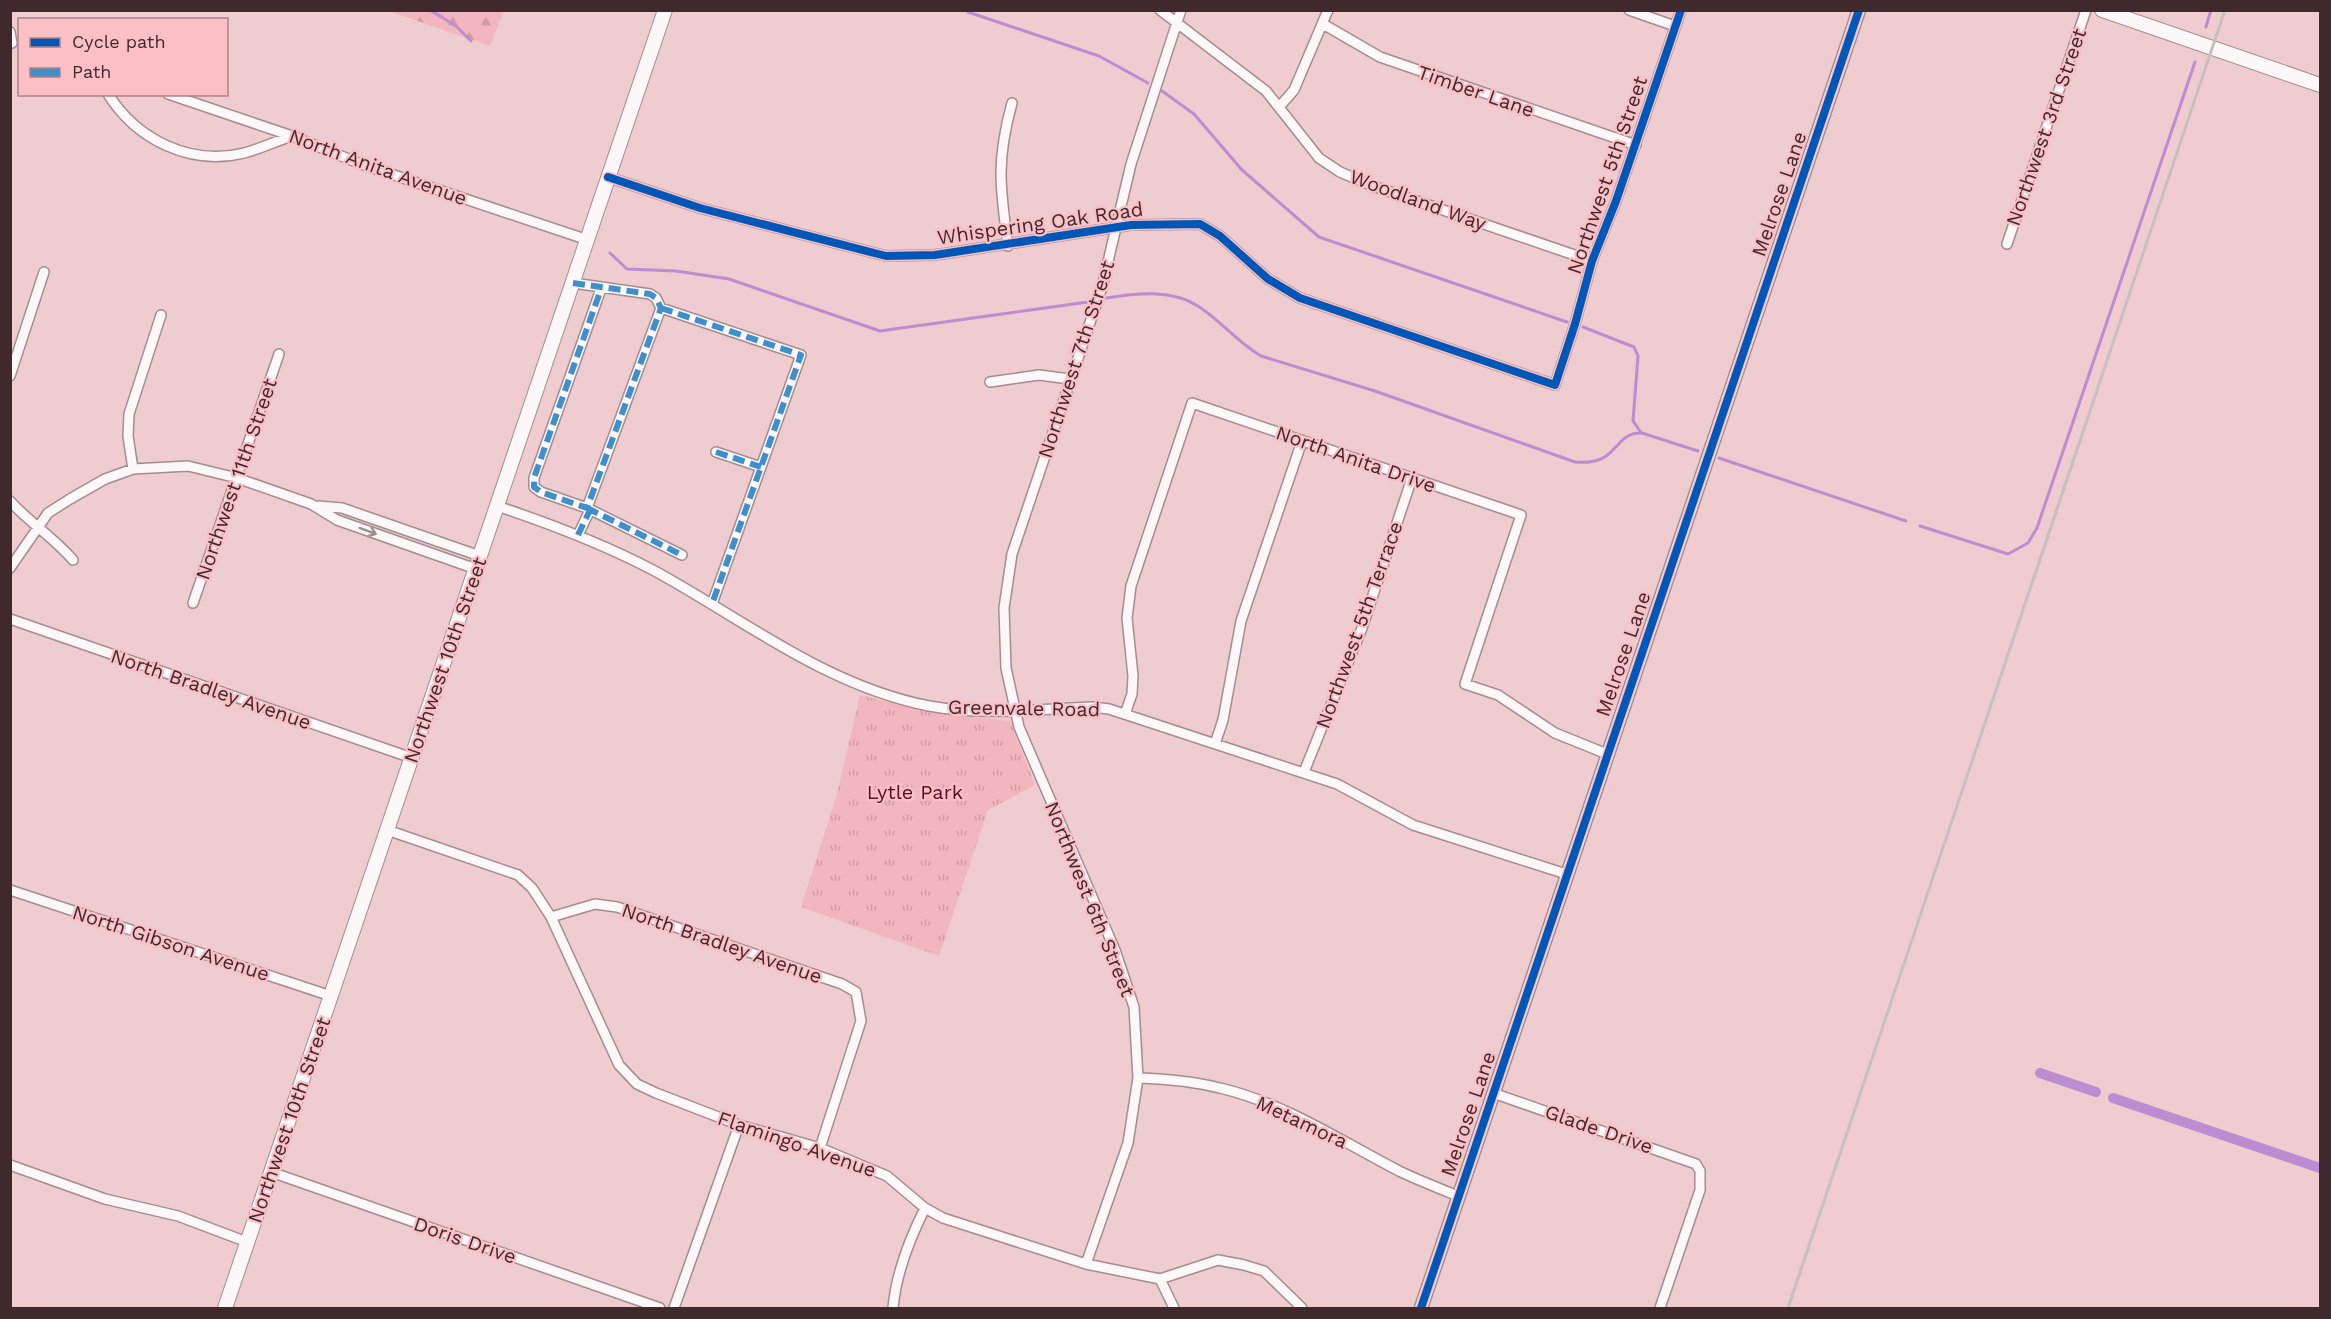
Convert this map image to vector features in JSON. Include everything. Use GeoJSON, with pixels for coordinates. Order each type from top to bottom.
{"type":"FeatureCollection","features":[{"type":"Feature","properties":{"kind":"main road","name":"Northwest 10th Street"},"geometry":{"type":"LineString","coordinates":[[225,1308],[665,10]]}},
{"type":"Feature","properties":{"kind":"main road"},"geometry":{"type":"LineString","coordinates":[[2102,10],[2320,86]]}},
{"type":"Feature","properties":{"kind":"street","name":"Woodland Way"},"geometry":{"type":"LineString","coordinates":[[1160,10],[1246,74],[1280,106],[1319,158],[1353,179],[1592,261]]}},
{"type":"Feature","properties":{"kind":"street","name":"Northwest 7th Street"},"geometry":{"type":"LineString","coordinates":[[1015,712],[1006,668],[1003,638],[1007,579],[1012,554],[1102,287],[1131,164],[1181,10]]}},
{"type":"Feature","properties":{"kind":"street"},"geometry":{"type":"LineString","coordinates":[[1280,106],[1294,90],[1328,10]]}},
{"type":"Feature","properties":{"kind":"street"},"geometry":{"type":"LineString","coordinates":[[1629,10],[1676,26]]}},
{"type":"Feature","properties":{"kind":"street","name":"Northwest 5th Street"},"geometry":{"type":"LineString","coordinates":[[1555,385],[1592,261],[1616,201],[1681,10]]}},
{"type":"Feature","properties":{"kind":"street","name":"Melrose Lane"},"geometry":{"type":"LineString","coordinates":[[1420,1308],[1859,10]]}},
{"type":"Feature","properties":{"kind":"street","name":"Northwest 3rd Street"},"geometry":{"type":"LineString","coordinates":[[2007,244],[2086,10]]}},
{"type":"Feature","properties":{"kind":"street","name":"Timber Lane"},"geometry":{"type":"LineString","coordinates":[[1323,24],[1380,57],[1636,144]]}},
{"type":"Feature","properties":{"kind":"street"},"geometry":{"type":"LineString","coordinates":[[10,32],[14,45]]}},
{"type":"Feature","properties":{"kind":"street"},"geometry":{"type":"LineString","coordinates":[[109,96],[117,108],[169,149],[200,156],[243,154],[292,136]]}},
{"type":"Feature","properties":{"kind":"street","name":"North Anita Avenue"},"geometry":{"type":"LineString","coordinates":[[174,96],[292,136],[361,164],[588,240]]}},
{"type":"Feature","properties":{"kind":"street"},"geometry":{"type":"LineString","coordinates":[[1008,246],[999,167],[1002,141],[1012,103]]}},
{"type":"Feature","properties":{"kind":"street","name":"Whispering Oak Road"},"geometry":{"type":"LineString","coordinates":[[608,177],[700,208],[886,256],[935,255],[1008,246],[1131,225],[1200,224],[1220,236],[1268,279],[1300,298],[1555,385]]}},
{"type":"Feature","properties":{"kind":"street"},"geometry":{"type":"LineString","coordinates":[[10,376],[44,272]]}},
{"type":"Feature","properties":{"kind":"street"},"geometry":{"type":"LineString","coordinates":[[573,283],[601,289],[650,294],[656,298],[661,308],[801,356],[712,604]]}},
{"type":"Feature","properties":{"kind":"street"},"geometry":{"type":"LineString","coordinates":[[601,289],[534,478],[534,487],[541,492],[589,509],[682,555]]}},
{"type":"Feature","properties":{"kind":"street"},"geometry":{"type":"LineString","coordinates":[[578,535],[661,308]]}},
{"type":"Feature","properties":{"kind":"street"},"geometry":{"type":"LineString","coordinates":[[133,468],[128,435],[129,414],[161,315]]}},
{"type":"Feature","properties":{"kind":"street","name":"Northwest 11th Street"},"geometry":{"type":"LineString","coordinates":[[193,603],[279,354]]}},
{"type":"Feature","properties":{"kind":"street"},"geometry":{"type":"LineString","coordinates":[[990,382],[1039,375],[1070,379]]}},
{"type":"Feature","properties":{"kind":"street","name":"North Anita Drive"},"geometry":{"type":"LineString","coordinates":[[1125,714],[1132,694],[1127,618],[1131,586],[1192,403],[1521,515],[1465,684],[1498,695],[1555,732],[1607,754]]}},
{"type":"Feature","properties":{"kind":"street"},"geometry":{"type":"LineString","coordinates":[[1215,744],[1223,720],[1242,621],[1302,441]]}},
{"type":"Feature","properties":{"kind":"street"},"geometry":{"type":"LineString","coordinates":[[716,452],[761,467]]}},
{"type":"Feature","properties":{"kind":"street"},"geometry":{"type":"LineString","coordinates":[[10,568],[48,513],[70,499],[105,479],[133,468],[189,465],[237,478],[316,506],[337,520],[396,542],[478,563]]}},
{"type":"Feature","properties":{"kind":"street","name":"Northwest 5th Terrace"},"geometry":{"type":"LineString","coordinates":[[1304,772],[1362,628],[1412,478]]}},
{"type":"Feature","properties":{"kind":"street"},"geometry":{"type":"LineString","coordinates":[[10,501],[38,529],[57,542],[73,560]]}},
{"type":"Feature","properties":{"kind":"street"},"geometry":{"type":"LineString","coordinates":[[316,506],[342,508],[400,529],[478,563]]}},
{"type":"Feature","properties":{"kind":"street","name":"Greenvale Road"},"geometry":{"type":"LineString","coordinates":[[497,506],[578,535],[652,570],[829,673],[930,706],[1015,712],[1093,707],[1125,714],[1304,772],[1346,788],[1413,825],[1566,874]]}},
{"type":"Feature","properties":{"kind":"street"},"geometry":{"type":"LineString","coordinates":[[337,520],[342,508]]}},
{"type":"Feature","properties":{"kind":"street"},"geometry":{"type":"LineString","coordinates":[[396,542],[400,529]]}},
{"type":"Feature","properties":{"kind":"street","name":"North Bradley Avenue"},"geometry":{"type":"LineString","coordinates":[[10,619],[411,758]]}},
{"type":"Feature","properties":{"kind":"street","name":"Northwest 6th Street"},"geometry":{"type":"LineString","coordinates":[[1015,712],[1029,752],[1115,950],[1134,1007],[1138,1078],[1128,1143],[1086,1264]]}},
{"type":"Feature","properties":{"kind":"street","name":"Flamingo Avenue"},"geometry":{"type":"LineString","coordinates":[[387,830],[518,874],[532,888],[551,918],[619,1065],[637,1084],[739,1125],[820,1148],[887,1176],[925,1209],[943,1218],[1086,1264],[1160,1279],[1218,1260],[1264,1271],[1302,1308]]}},
{"type":"Feature","properties":{"kind":"street","name":"North Gibson Avenue"},"geometry":{"type":"LineString","coordinates":[[10,890],[331,996]]}},
{"type":"Feature","properties":{"kind":"street","name":"North Bradley Avenue"},"geometry":{"type":"LineString","coordinates":[[551,918],[595,904],[618,907],[831,980],[856,992],[861,1021],[820,1148]]}},
{"type":"Feature","properties":{"kind":"street","name":"Metamora"},"geometry":{"type":"LineString","coordinates":[[1138,1078],[1177,1080],[1221,1088],[1268,1104],[1325,1130],[1401,1172],[1458,1196]]}},
{"type":"Feature","properties":{"kind":"street","name":"Glade Drive"},"geometry":{"type":"LineString","coordinates":[[1493,1094],[1696,1164],[1700,1171],[1700,1190],[1660,1308]]}},
{"type":"Feature","properties":{"kind":"street"},"geometry":{"type":"LineString","coordinates":[[674,1308],[739,1125]]}},
{"type":"Feature","properties":{"kind":"street"},"geometry":{"type":"LineString","coordinates":[[10,1165],[105,1199],[178,1216],[247,1242]]}},
{"type":"Feature","properties":{"kind":"street","name":"Doris Drive"},"geometry":{"type":"LineString","coordinates":[[271,1172],[660,1308]]}},
{"type":"Feature","properties":{"kind":"street"},"geometry":{"type":"LineString","coordinates":[[893,1308],[898,1279],[913,1231],[925,1209]]}},
{"type":"Feature","properties":{"kind":"street"},"geometry":{"type":"LineString","coordinates":[[1160,1279],[1174,1308]]}},
{"type":"Feature","properties":{"kind":"green space"},"geometry":{"type":"Polygon","coordinates":[[[389,11],[504,11],[490,46],[389,11]]]}},
{"type":"Feature","properties":{"kind":"green space","name":"Lytle Park"},"geometry":{"type":"Polygon","coordinates":[[[860,695],[931,713],[1010,721],[1035,785],[988,810],[939,956],[801,907],[837,794],[860,695]]]}},
{"type":"Feature","properties":{"kind":"waterway"},"geometry":{"type":"LineString","coordinates":[[430,10],[456,26],[471,41]]}},
{"type":"Feature","properties":{"kind":"waterway"},"geometry":{"type":"LineString","coordinates":[[2206,27],[2211,10]]}},
{"type":"Feature","properties":{"kind":"waterway"},"geometry":{"type":"LineString","coordinates":[[968,12],[1099,56],[1148,83]]}},
{"type":"Feature","properties":{"kind":"waterway"},"geometry":{"type":"LineString","coordinates":[[1920,526],[2008,554],[2028,543],[2037,528],[2195,62]]}},
{"type":"Feature","properties":{"kind":"waterway"},"geometry":{"type":"LineString","coordinates":[[1162,91],[1194,114],[1242,170],[1319,237],[1567,322]]}},
{"type":"Feature","properties":{"kind":"waterway"},"geometry":{"type":"LineString","coordinates":[[610,253],[627,269],[676,271],[729,279],[880,331],[1088,302]]}},
{"type":"Feature","properties":{"kind":"waterway"},"geometry":{"type":"LineString","coordinates":[[1106,298],[1153,294],[1188,301],[1206,312],[1261,356],[1375,391],[1575,462],[1601,459],[1625,438],[1632,434],[1642,433],[1698,451]]}},
{"type":"Feature","properties":{"kind":"waterway"},"geometry":{"type":"LineString","coordinates":[[1583,327],[1634,347],[1638,356],[1633,421],[1640,431]]}},
{"type":"Feature","properties":{"kind":"waterway"},"geometry":{"type":"LineString","coordinates":[[1719,458],[1906,521]]}},
{"type":"Feature","properties":{"kind":"waterway"},"geometry":{"type":"LineString","coordinates":[[2040,1073],[2096,1092]]}},
{"type":"Feature","properties":{"kind":"waterway"},"geometry":{"type":"LineString","coordinates":[[2113,1098],[2320,1168]]}},
{"type":"Feature","properties":{"kind":"railway"},"geometry":{"type":"LineString","coordinates":[[1788,1308],[2225,10]]}},
{"type":"Feature","properties":{"kind":"marked path"},"geometry":{"type":"LineString","coordinates":[[573,283],[650,294],[656,298],[661,308],[587,508],[541,492],[534,487],[534,478],[601,289]]}},
{"type":"Feature","properties":{"kind":"marked path"},"geometry":{"type":"LineString","coordinates":[[661,308],[801,355],[712,604]]}},
{"type":"Feature","properties":{"kind":"marked path"},"geometry":{"type":"LineString","coordinates":[[716,452],[761,467]]}},
{"type":"Feature","properties":{"kind":"marked path"},"geometry":{"type":"LineString","coordinates":[[587,508],[682,555]]}},
{"type":"Feature","properties":{"kind":"marked path"},"geometry":{"type":"LineString","coordinates":[[578,535],[590,510]]}},
{"type":"Feature","properties":{"kind":"cycle path"},"geometry":{"type":"LineString","coordinates":[[608,177],[700,208],[886,256],[935,255],[1131,225],[1200,224],[1220,236],[1268,279],[1300,298],[1555,385],[1592,261],[1616,201],[1681,10]]}},
{"type":"Feature","properties":{"kind":"cycle path"},"geometry":{"type":"LineString","coordinates":[[1421,1308],[1859,10]]}}]}
